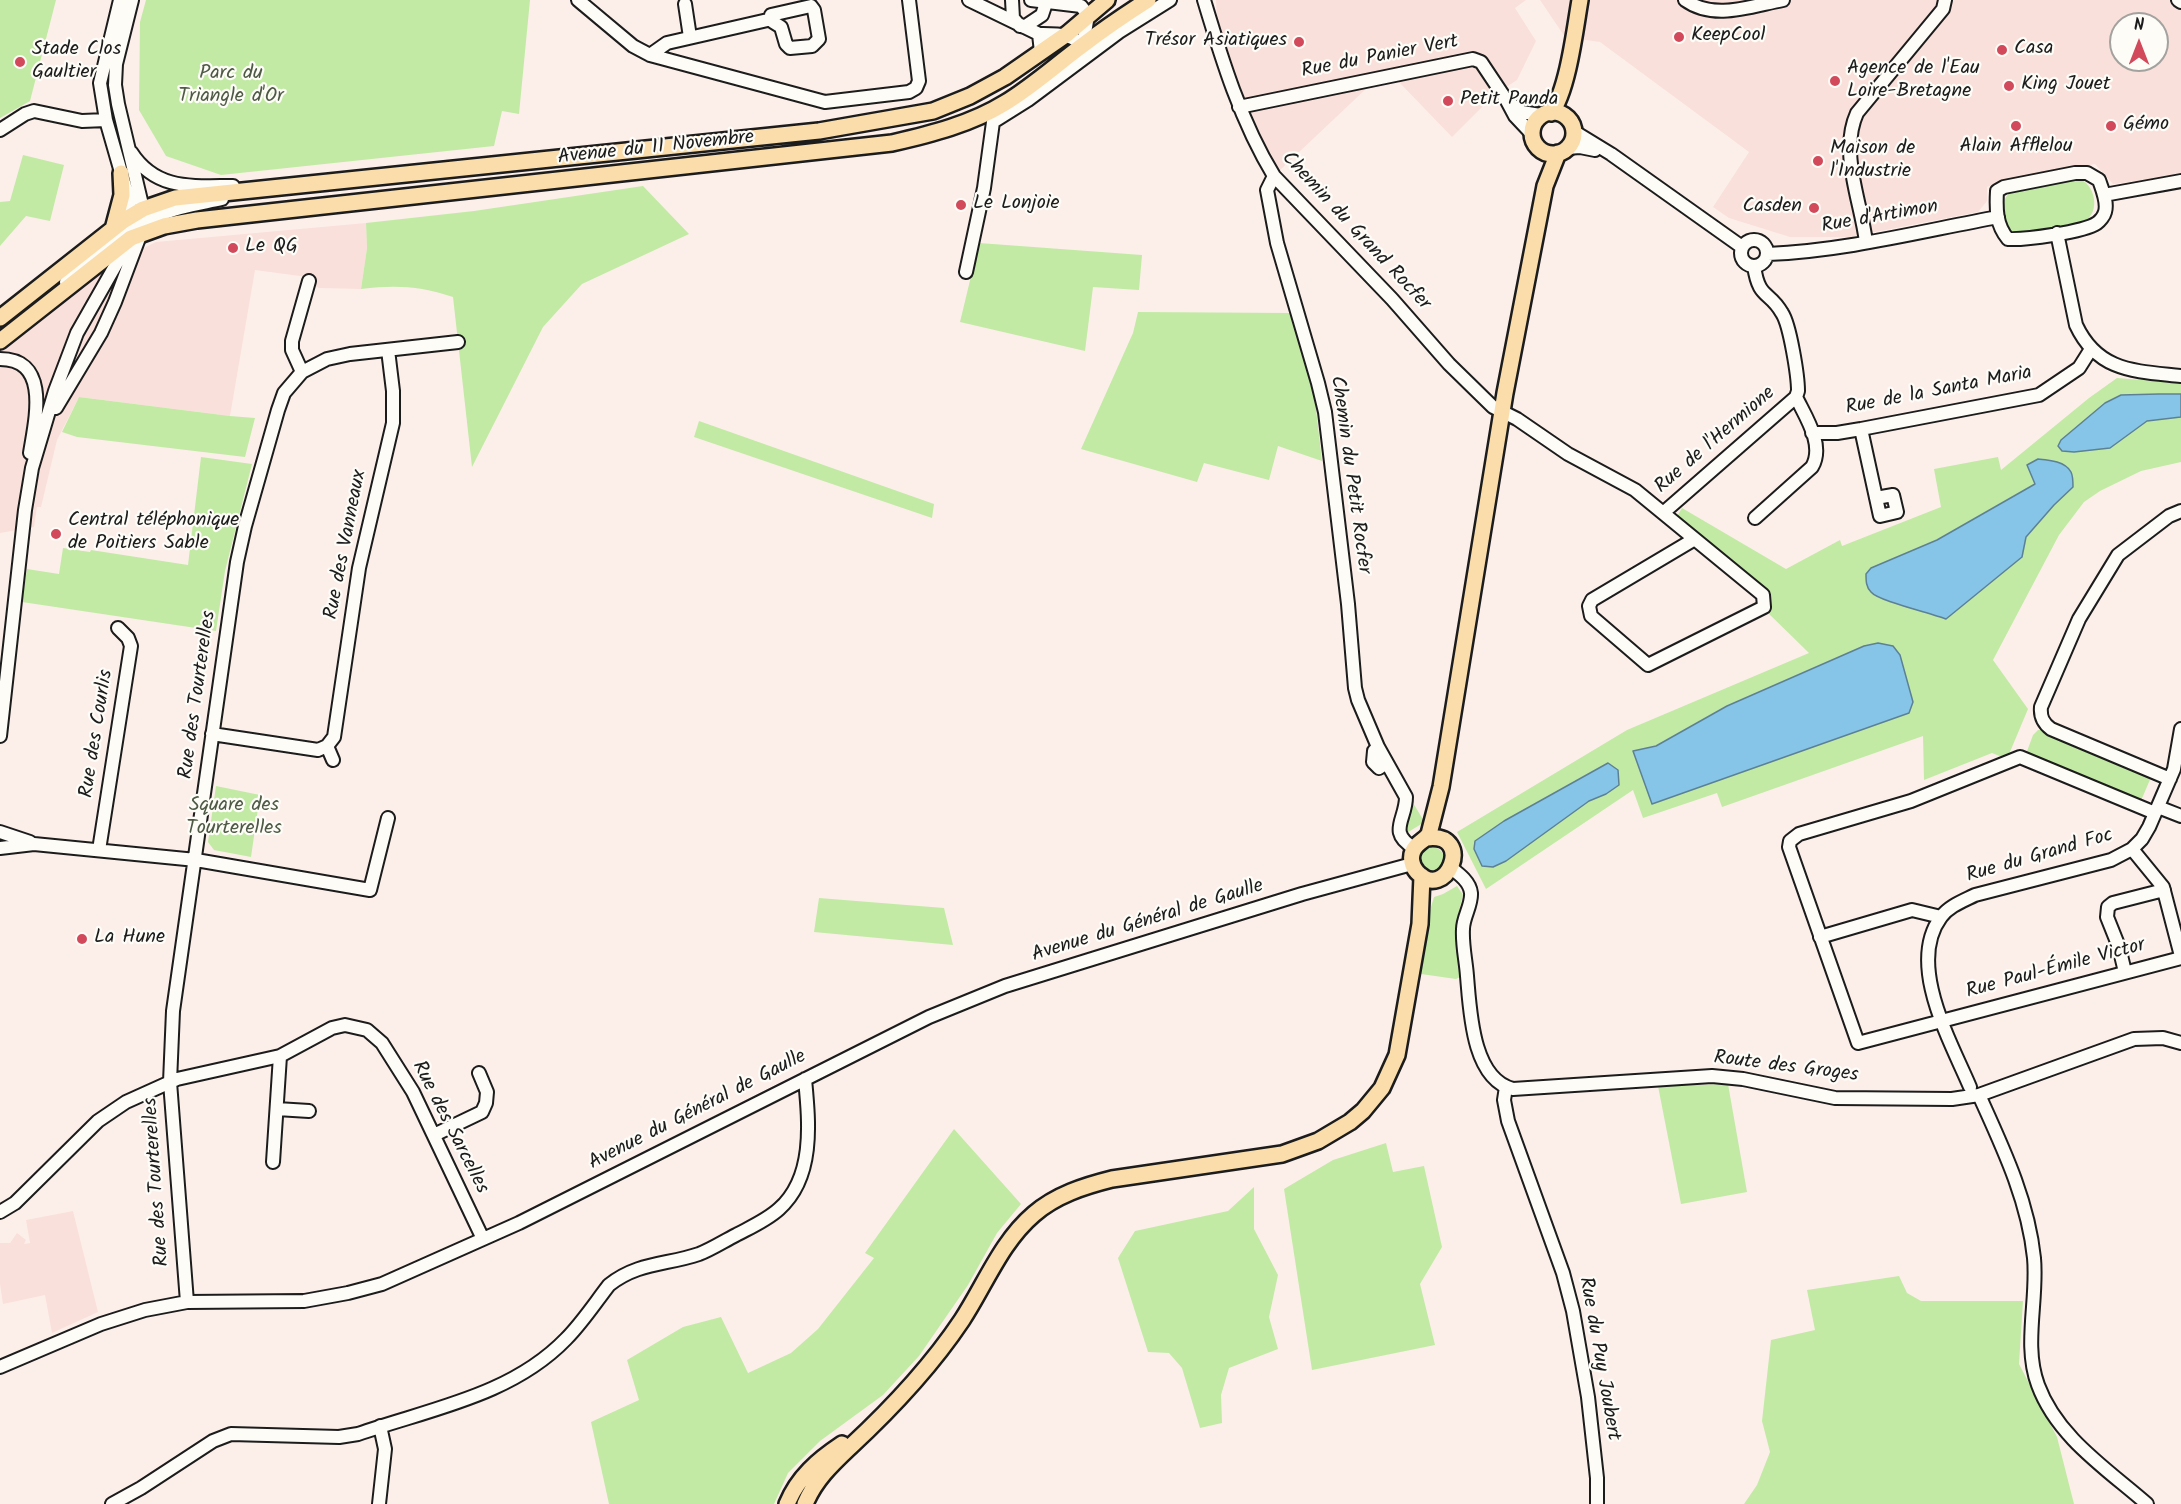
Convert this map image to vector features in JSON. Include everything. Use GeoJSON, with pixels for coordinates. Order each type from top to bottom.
{"type":"FeatureCollection","features":[{"type":"Feature","properties":{"kind":"main road","name":"Avenue du 11 Novembre"},"geometry":{"type":"LineString","coordinates":[[132,224],[175,198],[819,131],[933,111],[970,96],[1005,77],[1067,34],[1107,0]]}},
{"type":"Feature","properties":{"kind":"main road","name":"Avenue du 11 Novembre"},"geometry":{"type":"LineString","coordinates":[[132,224],[164,226],[197,220],[892,143],[932,134],[970,121],[1004,104],[1086,49],[1148,0]]}},
{"type":"Feature","properties":{"kind":"main road"},"geometry":{"type":"LineString","coordinates":[[1444,841],[1441,828],[1441,787],[1502,411],[1545,186],[1545,164],[1542,151],[1535,143],[1531,133],[1536,120],[1556,107],[1580,0]]}},
{"type":"Feature","properties":{"kind":"main road"},"geometry":{"type":"LineString","coordinates":[[1545,186],[1563,150],[1573,140],[1563,84]]}},
{"type":"Feature","properties":{"kind":"main road"},"geometry":{"type":"LineString","coordinates":[[1546,114],[1559,114],[1571,125]]}},
{"type":"Feature","properties":{"kind":"main road"},"geometry":{"type":"LineString","coordinates":[[1542,151],[1551,154],[1563,150]]}},
{"type":"Feature","properties":{"kind":"main road"},"geometry":{"type":"LineString","coordinates":[[121,173],[120,207],[132,224]]}},
{"type":"Feature","properties":{"kind":"main road"},"geometry":{"type":"LineString","coordinates":[[0,341],[38,311],[132,224]]}},
{"type":"Feature","properties":{"kind":"main road"},"geometry":{"type":"LineString","coordinates":[[0,318],[132,224]]}},
{"type":"Feature","properties":{"kind":"main road"},"geometry":{"type":"LineString","coordinates":[[805,1504],[824,1472],[911,1387],[928,1367],[962,1320],[1000,1255],[1034,1214],[1051,1202],[1080,1188],[1112,1179],[1263,1158],[1299,1149],[1332,1133],[1363,1111],[1382,1088],[1397,1055],[1419,924],[1424,873],[1421,843],[1441,787]]}},
{"type":"Feature","properties":{"kind":"main road"},"geometry":{"type":"LineString","coordinates":[[1421,843],[1439,838],[1452,850],[1454,856],[1451,868],[1443,877],[1424,873]]}},
{"type":"Feature","properties":{"kind":"main road"},"geometry":{"type":"LineString","coordinates":[[787,1504],[795,1487],[814,1464],[877,1420]]}},
{"type":"Feature","properties":{"kind":"street"},"geometry":{"type":"LineString","coordinates":[[29,481],[55,391],[77,333],[132,224],[102,99],[101,74],[120,0]]}},
{"type":"Feature","properties":{"kind":"street"},"geometry":{"type":"LineString","coordinates":[[44,430],[100,333],[115,302],[132,224],[129,148],[115,85],[117,64],[132,0]]}},
{"type":"Feature","properties":{"kind":"street"},"geometry":{"type":"LineString","coordinates":[[581,1],[633,46],[650,55],[825,102],[909,92],[916,88],[919,81],[909,0]]}},
{"type":"Feature","properties":{"kind":"street"},"geometry":{"type":"LineString","coordinates":[[969,0],[1039,34],[1067,34],[1086,49]]}},
{"type":"Feature","properties":{"kind":"street"},"geometry":{"type":"LineString","coordinates":[[1012,0],[1013,18],[1022,26]]}},
{"type":"Feature","properties":{"kind":"street"},"geometry":{"type":"LineString","coordinates":[[1031,0],[1081,6],[1088,15],[1086,49]]}},
{"type":"Feature","properties":{"kind":"street"},"geometry":{"type":"LineString","coordinates":[[966,272],[984,188],[993,122],[1028,100],[1086,49],[1119,32],[1170,0]]}},
{"type":"Feature","properties":{"kind":"street","name":"Chemin du Grand Rocfer"},"geometry":{"type":"LineString","coordinates":[[1204,0],[1239,107],[1260,154],[1274,176],[1392,299],[1449,364],[1493,407],[1517,419],[1568,454],[1635,490],[1762,595],[1764,607],[1648,665],[1591,616],[1589,606],[1592,600],[1693,540]]}},
{"type":"Feature","properties":{"kind":"street"},"geometry":{"type":"LineString","coordinates":[[1209,17],[1210,0]]}},
{"type":"Feature","properties":{"kind":"street"},"geometry":{"type":"LineString","coordinates":[[1685,0],[1693,6],[1713,12],[1783,0]]}},
{"type":"Feature","properties":{"kind":"street"},"geometry":{"type":"LineString","coordinates":[[1866,242],[1850,157],[1851,127],[1857,113],[1942,9],[1945,0]]}},
{"type":"Feature","properties":{"kind":"street"},"geometry":{"type":"LineString","coordinates":[[685,1],[690,38]]}},
{"type":"Feature","properties":{"kind":"street"},"geometry":{"type":"LineString","coordinates":[[1022,26],[1042,15],[1047,1]]}},
{"type":"Feature","properties":{"kind":"street"},"geometry":{"type":"LineString","coordinates":[[650,55],[667,43],[772,19]]}},
{"type":"Feature","properties":{"kind":"street"},"geometry":{"type":"LineString","coordinates":[[1039,34],[1041,52]]}},
{"type":"Feature","properties":{"kind":"street","name":"Rue du Panier Vert"},"geometry":{"type":"LineString","coordinates":[[1239,107],[1473,59],[1481,62],[1515,116],[1531,133]]}},
{"type":"Feature","properties":{"kind":"street"},"geometry":{"type":"LineString","coordinates":[[1507,101],[1522,112],[1546,114]]}},
{"type":"Feature","properties":{"kind":"street"},"geometry":{"type":"LineString","coordinates":[[0,130],[34,111],[82,121],[106,120]]}},
{"type":"Feature","properties":{"kind":"street"},"geometry":{"type":"LineString","coordinates":[[1571,125],[1742,247]]}},
{"type":"Feature","properties":{"kind":"street"},"geometry":{"type":"LineString","coordinates":[[1563,150],[1580,147],[1611,154]]}},
{"type":"Feature","properties":{"kind":"street"},"geometry":{"type":"LineString","coordinates":[[129,148],[138,162],[152,174],[179,185],[276,187]]}},
{"type":"Feature","properties":{"kind":"street"},"geometry":{"type":"LineString","coordinates":[[2075,173],[2087,173],[2099,180],[2104,195],[2105,213],[2098,223],[2085,228],[2019,240],[2008,239],[2000,230],[1997,191],[2004,187],[2075,173]]}},
{"type":"Feature","properties":{"kind":"street","name":"Chemin du Petit Rocfer"},"geometry":{"type":"LineString","coordinates":[[1274,176],[1267,190],[1277,243],[1325,412],[1355,688],[1378,747],[1406,797],[1399,828],[1400,837],[1404,842],[1421,843]]}},
{"type":"Feature","properties":{"kind":"street"},"geometry":{"type":"LineString","coordinates":[[2104,195],[2181,181]]}},
{"type":"Feature","properties":{"kind":"street","name":"Rue d'Artimon"},"geometry":{"type":"LineString","coordinates":[[1768,254],[1866,242],[1998,217]]}},
{"type":"Feature","properties":{"kind":"street"},"geometry":{"type":"LineString","coordinates":[[2057,233],[2076,325],[2082,338],[2091,349],[2106,361],[2122,368],[2181,376]]}},
{"type":"Feature","properties":{"kind":"street"},"geometry":{"type":"LineString","coordinates":[[1749,240],[1758,240],[1766,245],[1768,254],[1761,265],[1754,266],[1744,262],[1741,252],[1742,247],[1749,240]]}},
{"type":"Feature","properties":{"kind":"street","name":"Rue de l'Hermione"},"geometry":{"type":"LineString","coordinates":[[1663,513],[1796,397],[1798,384],[1786,321],[1779,309],[1759,289],[1754,266]]}},
{"type":"Feature","properties":{"kind":"street"},"geometry":{"type":"LineString","coordinates":[[302,372],[292,350],[292,341],[309,281]]}},
{"type":"Feature","properties":{"kind":"street","name":"Rue des Tourterelles"},"geometry":{"type":"LineString","coordinates":[[187,1302],[170,1082],[173,1011],[244,526],[284,393],[302,372],[327,359],[458,342]]}},
{"type":"Feature","properties":{"kind":"street","name":"Rue de la Santa Maria"},"geometry":{"type":"LineString","coordinates":[[1812,433],[1837,433],[1861,429],[2038,395],[2079,368],[2091,349]]}},
{"type":"Feature","properties":{"kind":"street","name":"Rue des Vanneaux"},"geometry":{"type":"LineString","coordinates":[[327,746],[334,737],[359,568],[393,423],[393,391],[388,350]]}},
{"type":"Feature","properties":{"kind":"street"},"geometry":{"type":"LineString","coordinates":[[0,358],[21,364],[33,377],[36,387],[35,421],[28,463],[29,481],[0,736]]}},
{"type":"Feature","properties":{"kind":"street"},"geometry":{"type":"LineString","coordinates":[[1755,518],[1812,466],[1817,455],[1812,433],[1796,397]]}},
{"type":"Feature","properties":{"kind":"street"},"geometry":{"type":"LineString","coordinates":[[1861,429],[1876,498]]}},
{"type":"Feature","properties":{"kind":"street"},"geometry":{"type":"LineString","coordinates":[[2170,779],[2051,729],[2045,725],[2040,713],[2079,619],[2118,555],[2169,516],[2181,511]]}},
{"type":"Feature","properties":{"kind":"street","name":"Rue des Courlis"},"geometry":{"type":"LineString","coordinates":[[99,850],[130,646],[128,638],[118,628]]}},
{"type":"Feature","properties":{"kind":"street","name":"Rue du Grand Foc"},"geometry":{"type":"LineString","coordinates":[[1941,917],[1956,904],[1975,895],[2111,860],[2132,849],[2142,839],[2179,760],[2181,729]]}},
{"type":"Feature","properties":{"kind":"street"},"geometry":{"type":"LineString","coordinates":[[213,734],[318,750],[327,746],[333,760]]}},
{"type":"Feature","properties":{"kind":"street"},"geometry":{"type":"LineString","coordinates":[[2147,1504],[2090,1456],[2060,1427],[2038,1387],[2031,1363],[2034,1260],[2030,1233],[2016,1179],[1942,1020],[1930,982],[1929,948],[1941,917],[1912,910],[1820,937],[1790,853],[1790,841],[1793,837],[1911,801],[2020,757],[2157,810],[2181,816]]}},
{"type":"Feature","properties":{"kind":"street"},"geometry":{"type":"LineString","coordinates":[[0,848],[34,844],[196,860],[370,890],[388,818]]}},
{"type":"Feature","properties":{"kind":"street"},"geometry":{"type":"LineString","coordinates":[[0,832],[34,844]]}},
{"type":"Feature","properties":{"kind":"street","name":"Rue Paul-Émile Victor"},"geometry":{"type":"LineString","coordinates":[[1820,937],[1858,1042],[2181,957],[2164,890],[2132,849]]}},
{"type":"Feature","properties":{"kind":"street"},"geometry":{"type":"LineString","coordinates":[[1451,868],[1464,879],[1471,893],[1463,931],[1476,1041],[1489,1070],[1506,1088]]}},
{"type":"Feature","properties":{"kind":"street","name":"Avenue du Général de Gaulle"},"geometry":{"type":"LineString","coordinates":[[0,1367],[122,1316],[187,1302],[304,1301],[382,1284],[483,1239],[929,1017],[1005,986],[1302,894],[1424,873]]}},
{"type":"Feature","properties":{"kind":"street"},"geometry":{"type":"LineString","coordinates":[[2125,972],[2119,947],[2107,917],[2108,907],[2113,903],[2164,890]]}},
{"type":"Feature","properties":{"kind":"street","name":"Rue des Sarcelles"},"geometry":{"type":"LineString","coordinates":[[280,1056],[332,1028],[345,1025],[357,1026],[376,1037],[413,1092],[483,1239]]}},
{"type":"Feature","properties":{"kind":"street","name":"Route des Groges"},"geometry":{"type":"LineString","coordinates":[[1506,1088],[1520,1089],[1712,1076],[1743,1079],[1834,1098],[1952,1099],[2134,1039],[2163,1038],[2181,1043]]}},
{"type":"Feature","properties":{"kind":"street"},"geometry":{"type":"LineString","coordinates":[[2,1210],[15,1203],[98,1121],[126,1102],[177,1079],[280,1056],[273,1162]]}},
{"type":"Feature","properties":{"kind":"street"},"geometry":{"type":"LineString","coordinates":[[434,1135],[482,1112],[487,1092],[479,1073]]}},
{"type":"Feature","properties":{"kind":"street"},"geometry":{"type":"LineString","coordinates":[[112,1504],[213,1441],[231,1434],[248,1432],[339,1437],[358,1434],[471,1398],[498,1386],[546,1356],[566,1339],[609,1285],[630,1271],[699,1254],[754,1226],[778,1210],[792,1196],[805,1164],[807,1134],[805,1079]]}},
{"type":"Feature","properties":{"kind":"street","name":"Rue du Puy Joubert"},"geometry":{"type":"LineString","coordinates":[[1506,1088],[1504,1100],[1508,1121],[1563,1273],[1573,1311],[1587,1397],[1598,1504]]}},
{"type":"Feature","properties":{"kind":"street"},"geometry":{"type":"LineString","coordinates":[[277,1109],[309,1111]]}},
{"type":"Feature","properties":{"kind":"street"},"geometry":{"type":"LineString","coordinates":[[379,1504],[385,1449],[380,1426]]}},
{"type":"Feature","properties":{"kind":"shaded area"},"geometry":{"type":"Polygon","coordinates":[[[1216,0],[1526,0],[1515,8],[1536,41],[1517,80],[1494,95],[1452,137],[1397,80],[1368,87],[1279,171],[1260,145],[1217,21],[1216,0]]]}},
{"type":"Feature","properties":{"kind":"shaded area"},"geometry":{"type":"Polygon","coordinates":[[[1540,0],[2181,0],[2181,173],[2113,184],[2095,164],[1994,184],[1987,187],[1987,201],[1978,212],[1849,237],[1790,237],[1729,218],[1713,207],[1749,152],[1600,42],[1565,37],[1540,0]]]}},
{"type":"Feature","properties":{"kind":"shaded area"},"geometry":{"type":"Polygon","coordinates":[[[366,223],[367,248],[361,289],[319,288],[314,285],[315,278],[255,270],[230,416],[79,397],[57,440],[41,507],[37,507],[34,527],[0,533],[0,353],[111,264],[156,242],[366,223]]]}},
{"type":"Feature","properties":{"kind":"shaded area"},"geometry":{"type":"Polygon","coordinates":[[[73,1211],[98,1312],[52,1333],[45,1295],[3,1304],[0,1284],[0,1243],[10,1243],[17,1233],[26,1240],[24,1244],[30,1243],[26,1220],[73,1211]]]}},
{"type":"Feature","properties":{"kind":"green space","name":"Stade Clos Gaultier"},"geometry":{"type":"Polygon","coordinates":[[[0,0],[56,0],[30,101],[0,118],[0,0]]]}},
{"type":"Feature","properties":{"kind":"green space","name":"Parc du Triangle d'Or"},"geometry":{"type":"Polygon","coordinates":[[[146,0],[530,0],[519,114],[502,111],[494,146],[221,175],[166,156],[139,110],[140,22],[146,0]]]}},
{"type":"Feature","properties":{"kind":"green space"},"geometry":{"type":"Polygon","coordinates":[[[23,155],[64,165],[50,221],[26,216],[0,246],[0,202],[10,201],[23,155]]]}},
{"type":"Feature","properties":{"kind":"green space"},"geometry":{"type":"Polygon","coordinates":[[[2078,178],[2089,186],[2094,198],[2093,211],[2085,221],[2021,235],[2008,230],[2004,204],[2012,191],[2078,178]]]}},
{"type":"Feature","properties":{"kind":"green space"},"geometry":{"type":"Polygon","coordinates":[[[643,186],[689,234],[582,284],[543,327],[472,467],[453,297],[407,287],[361,289],[367,248],[366,223],[474,211],[643,186]]]}},
{"type":"Feature","properties":{"kind":"green space"},"geometry":{"type":"Polygon","coordinates":[[[979,243],[1142,255],[1139,290],[1093,287],[1085,351],[960,322],[979,243]]]}},
{"type":"Feature","properties":{"kind":"green space"},"geometry":{"type":"Polygon","coordinates":[[[1138,312],[1292,313],[1314,392],[1322,461],[1278,446],[1269,480],[1204,463],[1197,482],[1081,449],[1133,333],[1138,312]]]}},
{"type":"Feature","properties":{"kind":"green space"},"geometry":{"type":"Polygon","coordinates":[[[2117,378],[2181,383],[2181,462],[2141,471],[2100,491],[2084,502],[2059,535],[1993,660],[2028,709],[2007,759],[1992,753],[1924,780],[1923,736],[1722,807],[1717,793],[1643,818],[1633,790],[1486,889],[1457,832],[1627,730],[1809,653],[1765,610],[1767,603],[1676,518],[1682,508],[1786,569],[1840,540],[1842,546],[1941,507],[1934,469],[1998,457],[2001,470],[2117,378]]]}},
{"type":"Feature","properties":{"kind":"green space"},"geometry":{"type":"Polygon","coordinates":[[[79,397],[255,418],[245,457],[77,437],[62,432],[79,397]]]}},
{"type":"Feature","properties":{"kind":"green space"},"geometry":{"type":"Polygon","coordinates":[[[699,421],[934,504],[932,518],[694,437],[699,421]]]}},
{"type":"Feature","properties":{"kind":"green space"},"geometry":{"type":"Polygon","coordinates":[[[201,457],[252,464],[225,571],[216,631],[22,602],[27,569],[59,574],[63,548],[188,565],[201,457]]]}},
{"type":"Feature","properties":{"kind":"green space"},"geometry":{"type":"Polygon","coordinates":[[[2038,730],[2044,730],[2152,775],[2140,803],[2026,754],[2033,735],[2038,730]]]}},
{"type":"Feature","properties":{"kind":"green space","name":"Square des Tourterelles"},"geometry":{"type":"Polygon","coordinates":[[[216,786],[260,795],[251,857],[214,850],[208,842],[216,786]]]}},
{"type":"Feature","properties":{"kind":"green space"},"geometry":{"type":"Polygon","coordinates":[[[1410,798],[1424,821],[1405,834],[1404,822],[1410,798]]]}},
{"type":"Feature","properties":{"kind":"green space"},"geometry":{"type":"Polygon","coordinates":[[[1432,847],[1440,851],[1444,859],[1440,867],[1432,871],[1424,867],[1420,859],[1424,851],[1432,847]]]}},
{"type":"Feature","properties":{"kind":"green space"},"geometry":{"type":"Polygon","coordinates":[[[1457,886],[1463,895],[1456,923],[1460,977],[1456,979],[1421,974],[1418,970],[1425,927],[1434,897],[1457,886]]]}},
{"type":"Feature","properties":{"kind":"green space"},"geometry":{"type":"Polygon","coordinates":[[[819,898],[944,908],[953,945],[814,932],[819,898]]]}},
{"type":"Feature","properties":{"kind":"green space"},"geometry":{"type":"Polygon","coordinates":[[[1728,1084],[1747,1192],[1681,1204],[1658,1086],[1728,1084]]]}},
{"type":"Feature","properties":{"kind":"green space"},"geometry":{"type":"Polygon","coordinates":[[[954,1129],[1021,1204],[997,1233],[968,1285],[919,1356],[883,1395],[820,1441],[788,1473],[774,1504],[609,1504],[591,1422],[639,1400],[627,1360],[683,1327],[721,1317],[748,1373],[791,1353],[818,1329],[874,1258],[865,1253],[954,1129]]]}},
{"type":"Feature","properties":{"kind":"green space"},"geometry":{"type":"Polygon","coordinates":[[[1386,1143],[1393,1172],[1424,1166],[1442,1247],[1420,1284],[1435,1345],[1312,1370],[1284,1189],[1333,1160],[1386,1143]]]}},
{"type":"Feature","properties":{"kind":"green space"},"geometry":{"type":"Polygon","coordinates":[[[1254,1187],[1254,1229],[1278,1275],[1269,1317],[1278,1349],[1229,1368],[1221,1395],[1222,1423],[1200,1428],[1182,1368],[1169,1353],[1148,1352],[1118,1258],[1135,1231],[1228,1211],[1254,1187]]]}},
{"type":"Feature","properties":{"kind":"green space"},"geometry":{"type":"Polygon","coordinates":[[[1899,1276],[1907,1293],[1921,1301],[2023,1301],[2019,1364],[2057,1437],[2074,1504],[1744,1504],[1757,1485],[1770,1452],[1762,1421],[1771,1340],[1815,1330],[1807,1290],[1899,1276]]]}},
{"type":"Feature","properties":{"kind":"water"},"geometry":{"type":"Polygon","coordinates":[[[2181,394],[2181,417],[2147,421],[2110,448],[2074,452],[2062,451],[2058,446],[2061,440],[2105,403],[2121,395],[2181,394]]]}},
{"type":"Feature","properties":{"kind":"water"},"geometry":{"type":"Polygon","coordinates":[[[2038,459],[2065,465],[2072,474],[2073,487],[2026,537],[2022,557],[1946,619],[1884,599],[1869,590],[1866,574],[1871,568],[1937,540],[2035,484],[2027,465],[2038,459]]]}},
{"type":"Feature","properties":{"kind":"water"},"geometry":{"type":"Polygon","coordinates":[[[1878,643],[1893,646],[1900,655],[1913,702],[1909,713],[1652,804],[1633,751],[1656,746],[1727,706],[1864,646],[1878,643]]]}},
{"type":"Feature","properties":{"kind":"water"},"geometry":{"type":"Polygon","coordinates":[[[1608,763],[1618,770],[1619,785],[1606,794],[1589,801],[1506,861],[1493,867],[1482,866],[1474,849],[1475,841],[1504,821],[1608,763]]]}},
{"type":"Feature","properties":{"kind":"place","name":"KeepCool"},"geometry":{"type":"Point","coordinates":[1679,37]}},
{"type":"Feature","properties":{"kind":"place","name":"Trésor Asiatiques"},"geometry":{"type":"Point","coordinates":[1299,42]}},
{"type":"Feature","properties":{"kind":"place","name":"Casa"},"geometry":{"type":"Point","coordinates":[2002,50]}},
{"type":"Feature","properties":{"kind":"place","name":"Stade Clos Gaultier"},"geometry":{"type":"Point","coordinates":[20,62]}},
{"type":"Feature","properties":{"kind":"place","name":"Agence de l'Eau Loire-Bretagne"},"geometry":{"type":"Point","coordinates":[1835,81]}},
{"type":"Feature","properties":{"kind":"place","name":"King Jouet"},"geometry":{"type":"Point","coordinates":[2009,86]}},
{"type":"Feature","properties":{"kind":"place","name":"Petit Panda"},"geometry":{"type":"Point","coordinates":[1448,101]}},
{"type":"Feature","properties":{"kind":"place","name":"Alain Afflelou"},"geometry":{"type":"Point","coordinates":[2016,126]}},
{"type":"Feature","properties":{"kind":"place","name":"Gémo"},"geometry":{"type":"Point","coordinates":[2111,126]}},
{"type":"Feature","properties":{"kind":"place","name":"Maison de l'Industrie"},"geometry":{"type":"Point","coordinates":[1818,161]}},
{"type":"Feature","properties":{"kind":"place","name":"Le Lonjoie"},"geometry":{"type":"Point","coordinates":[961,205]}},
{"type":"Feature","properties":{"kind":"place","name":"Casden"},"geometry":{"type":"Point","coordinates":[1814,208]}},
{"type":"Feature","properties":{"kind":"place","name":"Le QG"},"geometry":{"type":"Point","coordinates":[233,248]}},
{"type":"Feature","properties":{"kind":"place","name":"Central téléphonique de Poitiers Sable"},"geometry":{"type":"Point","coordinates":[56,534]}},
{"type":"Feature","properties":{"kind":"place","name":"La Hune"},"geometry":{"type":"Point","coordinates":[82,939]}}]}
